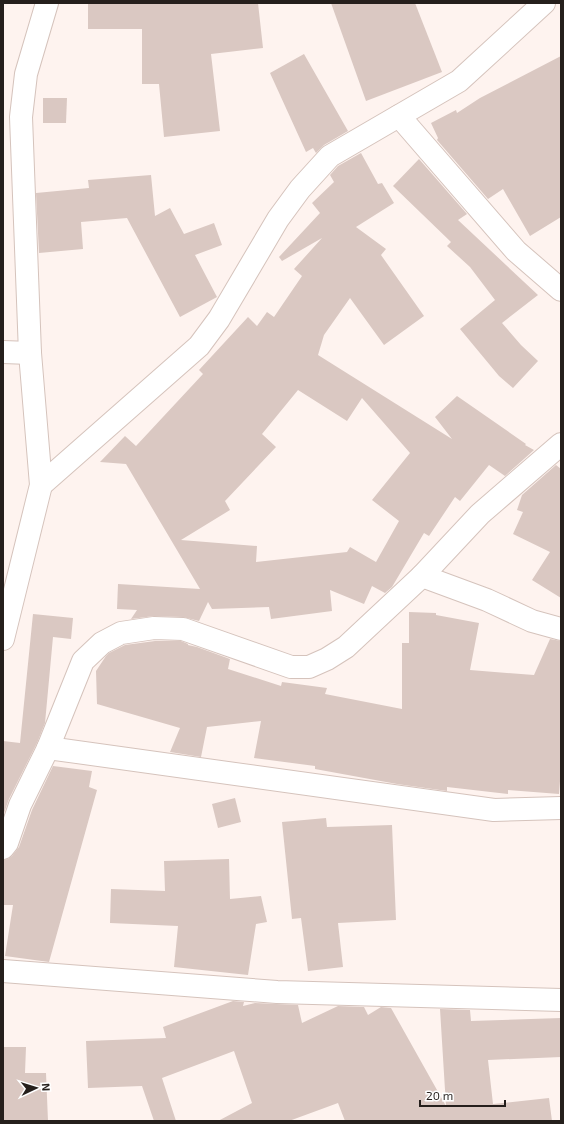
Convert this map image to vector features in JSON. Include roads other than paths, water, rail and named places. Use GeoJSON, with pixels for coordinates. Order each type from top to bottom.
{"type":"FeatureCollection","features":[{"type":"Feature","properties":{"kind":"street"},"geometry":{"type":"LineString","coordinates":[[3,639],[10,586],[41,485],[30,353],[21,117],[26,74],[48,3]]}},
{"type":"Feature","properties":{"kind":"street"},"geometry":{"type":"LineString","coordinates":[[41,485],[199,346],[219,319],[278,219],[300,189],[330,156],[459,81],[544,3]]}},
{"type":"Feature","properties":{"kind":"street"},"geometry":{"type":"LineString","coordinates":[[399,116],[516,251],[561,290]]}},
{"type":"Feature","properties":{"kind":"street"},"geometry":{"type":"LineString","coordinates":[[3,352],[30,353]]}},
{"type":"Feature","properties":{"kind":"street"},"geometry":{"type":"LineString","coordinates":[[3,848],[7,843],[20,805],[48,748],[83,661],[102,642],[121,633],[154,628],[183,629],[291,667],[309,667],[328,659],[346,647],[422,576],[480,514],[561,444]]}},
{"type":"Feature","properties":{"kind":"street"},"geometry":{"type":"LineString","coordinates":[[422,576],[487,600],[532,621],[561,629]]}},
{"type":"Feature","properties":{"kind":"street"},"geometry":{"type":"LineString","coordinates":[[48,748],[494,810],[561,808]]}},
{"type":"Feature","properties":{"kind":"street"},"geometry":{"type":"LineString","coordinates":[[3,971],[277,992],[561,1000]]}}]}
